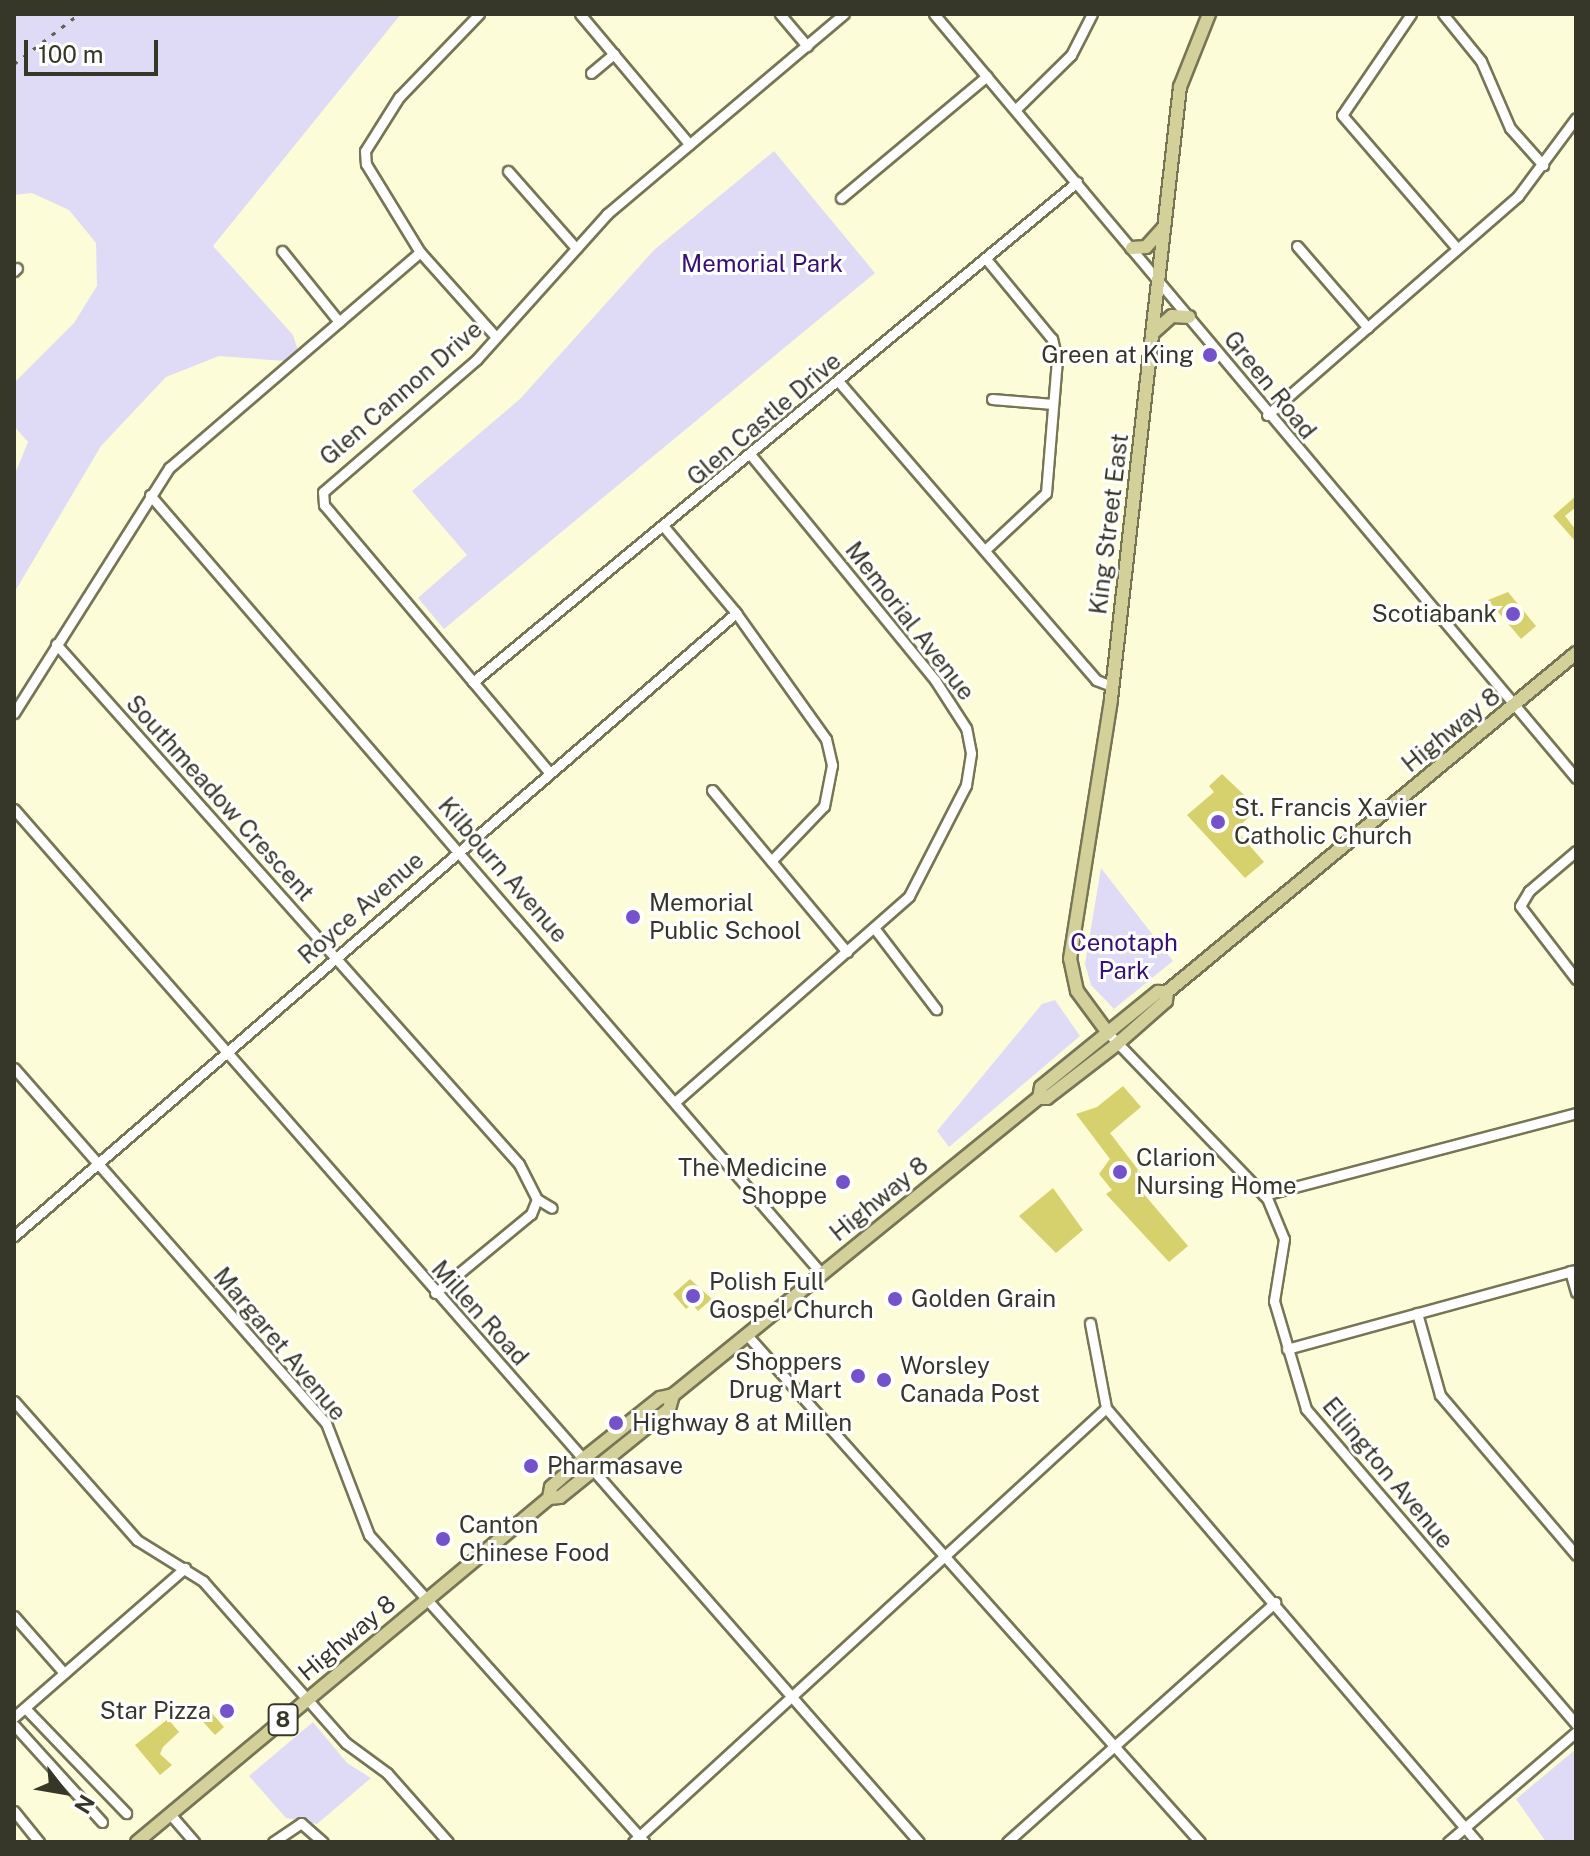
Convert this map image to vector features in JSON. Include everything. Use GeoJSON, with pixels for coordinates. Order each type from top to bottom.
{"type":"FeatureCollection","features":[{"type":"Feature","properties":{"kind":"main road","name":"King Street East"},"geometry":{"type":"LineString","coordinates":[[1112,1038],[1077,991],[1070,959],[1112,686],[1180,87],[1209,14]]}},
{"type":"Feature","properties":{"kind":"main road"},"geometry":{"type":"LineString","coordinates":[[1132,248],[1146,247],[1165,225]]}},
{"type":"Feature","properties":{"kind":"main road"},"geometry":{"type":"LineString","coordinates":[[1154,332],[1172,316],[1189,317]]}},
{"type":"Feature","properties":{"kind":"main road","name":"Highway 8"},"geometry":{"type":"LineString","coordinates":[[549,1498],[551,1487],[582,1460],[660,1398],[673,1395],[1039,1098],[1041,1087],[1112,1038],[1158,992],[1167,992],[1516,706],[1576,653]]}},
{"type":"Feature","properties":{"kind":"main road","name":"Highway 8"},"geometry":{"type":"LineString","coordinates":[[137,1842],[549,1498],[593,1472],[669,1409],[673,1395]]}},
{"type":"Feature","properties":{"kind":"street"},"geometry":{"type":"LineString","coordinates":[[479,14],[399,97],[365,151],[366,164],[420,252],[496,337]]}},
{"type":"Feature","properties":{"kind":"street"},"geometry":{"type":"LineString","coordinates":[[580,14],[689,144]]}},
{"type":"Feature","properties":{"kind":"street"},"geometry":{"type":"LineString","coordinates":[[780,14],[807,46]]}},
{"type":"Feature","properties":{"kind":"street","name":"Glen Cannon Drive"},"geometry":{"type":"LineString","coordinates":[[549,772],[322,501],[327,485],[496,337],[576,248],[689,144],[844,14]]}},
{"type":"Feature","properties":{"kind":"street","name":"Green Road"},"geometry":{"type":"LineString","coordinates":[[934,14],[1132,248],[1267,415],[1576,778]]}},
{"type":"Feature","properties":{"kind":"street"},"geometry":{"type":"LineString","coordinates":[[1016,109],[1071,55],[1092,14]]}},
{"type":"Feature","properties":{"kind":"street"},"geometry":{"type":"LineString","coordinates":[[1411,14],[1342,115],[1457,248]]}},
{"type":"Feature","properties":{"kind":"street"},"geometry":{"type":"LineString","coordinates":[[1443,14],[1481,61],[1510,128],[1543,165]]}},
{"type":"Feature","properties":{"kind":"street"},"geometry":{"type":"LineString","coordinates":[[591,73],[614,54]]}},
{"type":"Feature","properties":{"kind":"street"},"geometry":{"type":"LineString","coordinates":[[841,198],[987,76]]}},
{"type":"Feature","properties":{"kind":"street"},"geometry":{"type":"LineString","coordinates":[[1267,415],[1518,196],[1576,118]]}},
{"type":"Feature","properties":{"kind":"street"},"geometry":{"type":"LineString","coordinates":[[508,171],[576,248]]}},
{"type":"Feature","properties":{"kind":"street","name":"Glen Castle Drive"},"geometry":{"type":"LineString","coordinates":[[473,682],[665,528],[1077,182]]}},
{"type":"Feature","properties":{"kind":"street"},"geometry":{"type":"LineString","coordinates":[[1297,246],[1368,328]]}},
{"type":"Feature","properties":{"kind":"street"},"geometry":{"type":"LineString","coordinates":[[282,251],[339,322]]}},
{"type":"Feature","properties":{"kind":"street"},"geometry":{"type":"LineString","coordinates":[[14,713],[150,495],[179,458],[420,252]]}},
{"type":"Feature","properties":{"kind":"street"},"geometry":{"type":"LineString","coordinates":[[985,550],[1044,498],[1053,404],[1052,339],[986,259]]}},
{"type":"Feature","properties":{"kind":"street"},"geometry":{"type":"LineString","coordinates":[[839,382],[1096,680],[1112,686]]}},
{"type":"Feature","properties":{"kind":"street"},"geometry":{"type":"LineString","coordinates":[[992,399],[1053,404]]}},
{"type":"Feature","properties":{"kind":"street","name":"Memorial Avenue"},"geometry":{"type":"LineString","coordinates":[[676,1101],[909,896],[966,785],[971,753],[966,728],[935,680],[751,455]]}},
{"type":"Feature","properties":{"kind":"street","name":"Kilbourn Avenue"},"geometry":{"type":"LineString","coordinates":[[150,495],[676,1101],[822,1274]]}},
{"type":"Feature","properties":{"kind":"street"},"geometry":{"type":"LineString","coordinates":[[665,528],[736,613],[821,727],[832,765],[817,818],[771,861]]}},
{"type":"Feature","properties":{"kind":"street","name":"Royce Avenue"},"geometry":{"type":"LineString","coordinates":[[14,1236],[736,613]]}},
{"type":"Feature","properties":{"kind":"street","name":"Southmeadow Crescent"},"geometry":{"type":"LineString","coordinates":[[56,644],[519,1164],[537,1199]]}},
{"type":"Feature","properties":{"kind":"street"},"geometry":{"type":"LineString","coordinates":[[712,790],[847,952]]}},
{"type":"Feature","properties":{"kind":"street","name":"Millen Road"},"geometry":{"type":"LineString","coordinates":[[16,816],[919,1842]]}},
{"type":"Feature","properties":{"kind":"street"},"geometry":{"type":"LineString","coordinates":[[1576,851],[1520,906],[1576,979]]}},
{"type":"Feature","properties":{"kind":"street"},"geometry":{"type":"LineString","coordinates":[[875,929],[936,1009]]}},
{"type":"Feature","properties":{"kind":"street","name":"Ellington Avenue"},"geometry":{"type":"LineString","coordinates":[[1112,1038],[1264,1195],[1284,1239],[1274,1301],[1306,1409],[1576,1724]]}},
{"type":"Feature","properties":{"kind":"street","name":"Margaret Avenue"},"geometry":{"type":"LineString","coordinates":[[14,1068],[326,1423],[365,1528],[639,1840]]}},
{"type":"Feature","properties":{"kind":"street"},"geometry":{"type":"LineString","coordinates":[[1264,1195],[1576,1113]]}},
{"type":"Feature","properties":{"kind":"street"},"geometry":{"type":"LineString","coordinates":[[435,1293],[531,1214],[537,1199],[552,1208]]}},
{"type":"Feature","properties":{"kind":"street"},"geometry":{"type":"LineString","coordinates":[[1287,1349],[1573,1270],[1576,1292]]}},
{"type":"Feature","properties":{"kind":"street"},"geometry":{"type":"LineString","coordinates":[[1417,1313],[1440,1395],[1576,1555]]}},
{"type":"Feature","properties":{"kind":"street"},"geometry":{"type":"LineString","coordinates":[[1090,1323],[1106,1408],[1467,1826],[1477,1842]]}},
{"type":"Feature","properties":{"kind":"street"},"geometry":{"type":"LineString","coordinates":[[747,1335],[1200,1842]]}},
{"type":"Feature","properties":{"kind":"street"},"geometry":{"type":"LineString","coordinates":[[14,1401],[137,1540],[185,1568],[448,1842]]}},
{"type":"Feature","properties":{"kind":"street"},"geometry":{"type":"LineString","coordinates":[[639,1840],[943,1553],[1106,1408]]}},
{"type":"Feature","properties":{"kind":"street"},"geometry":{"type":"LineString","coordinates":[[14,1717],[185,1568]]}},
{"type":"Feature","properties":{"kind":"street"},"geometry":{"type":"LineString","coordinates":[[1007,1842],[1275,1602]]}},
{"type":"Feature","properties":{"kind":"street"},"geometry":{"type":"LineString","coordinates":[[14,1616],[64,1673]]}},
{"type":"Feature","properties":{"kind":"street"},"geometry":{"type":"LineString","coordinates":[[25,1708],[126,1813]]}},
{"type":"Feature","properties":{"kind":"street"},"geometry":{"type":"LineString","coordinates":[[14,1725],[102,1822]]}},
{"type":"Feature","properties":{"kind":"street"},"geometry":{"type":"LineString","coordinates":[[1448,1842],[1576,1732]]}},
{"type":"Feature","properties":{"kind":"street"},"geometry":{"type":"LineString","coordinates":[[14,1811],[39,1842]]}},
{"type":"Feature","properties":{"kind":"street"},"geometry":{"type":"LineString","coordinates":[[170,1814],[194,1842]]}},
{"type":"Feature","properties":{"kind":"street"},"geometry":{"type":"LineString","coordinates":[[273,1842],[301,1823],[323,1842]]}},
{"type":"Feature","properties":{"kind":"green space"},"geometry":{"type":"Polygon","coordinates":[[[14,14],[401,14],[213,246],[293,335],[298,351],[284,361],[219,356],[166,377],[101,446],[14,593],[14,476],[28,442],[14,426],[14,383],[74,323],[97,286],[96,243],[69,210],[32,193],[14,195],[14,14]]]}},
{"type":"Feature","properties":{"kind":"green space","name":"Memorial Park"},"geometry":{"type":"Polygon","coordinates":[[[774,151],[875,273],[444,629],[418,598],[467,555],[412,491],[520,399],[654,250],[774,151]]]}},
{"type":"Feature","properties":{"kind":"green space","name":"Cenotaph Park"},"geometry":{"type":"Polygon","coordinates":[[[1101,868],[1173,961],[1114,1009],[1091,985],[1085,964],[1101,868]]]}},
{"type":"Feature","properties":{"kind":"green space"},"geometry":{"type":"Polygon","coordinates":[[[1055,1000],[1080,1036],[949,1147],[937,1131],[1042,1004],[1055,1000]]]}},
{"type":"Feature","properties":{"kind":"green space"},"geometry":{"type":"Polygon","coordinates":[[[313,1722],[347,1763],[371,1778],[317,1824],[286,1818],[249,1776],[313,1722]]]}},
{"type":"Feature","properties":{"kind":"green space"},"geometry":{"type":"Polygon","coordinates":[[[1576,1749],[1576,1842],[1546,1842],[1516,1799],[1576,1749]]]}},
{"type":"Feature","properties":{"kind":"building"},"geometry":{"type":"Polygon","coordinates":[[[1576,496],[1576,507],[1565,516],[1576,530],[1576,542],[1553,516],[1576,496]]]}},
{"type":"Feature","properties":{"kind":"building","name":"Scotiabank"},"geometry":{"type":"Polygon","coordinates":[[[1508,592],[1536,626],[1521,639],[1488,600],[1508,592]]]}},
{"type":"Feature","properties":{"kind":"building","name":"St. Francis Xavier Catholic Church"},"geometry":{"type":"Polygon","coordinates":[[[1222,774],[1259,809],[1235,829],[1264,862],[1245,878],[1187,815],[1214,792],[1209,786],[1222,774]]]}},
{"type":"Feature","properties":{"kind":"building","name":"Clarion Nursing Home"},"geometry":{"type":"Polygon","coordinates":[[[1123,1086],[1141,1107],[1110,1133],[1149,1184],[1143,1193],[1188,1246],[1169,1262],[1106,1194],[1112,1190],[1099,1174],[1110,1159],[1076,1114],[1097,1107],[1123,1086]]]}},
{"type":"Feature","properties":{"kind":"building"},"geometry":{"type":"Polygon","coordinates":[[[1053,1188],[1083,1230],[1056,1253],[1019,1216],[1053,1188]]]}},
{"type":"Feature","properties":{"kind":"building","name":"Polish Full Gospel Church"},"geometry":{"type":"Polygon","coordinates":[[[690,1279],[712,1299],[698,1311],[692,1304],[686,1309],[673,1294],[690,1279]]]}},
{"type":"Feature","properties":{"kind":"building"},"geometry":{"type":"Polygon","coordinates":[[[204,1704],[224,1727],[215,1735],[195,1713],[204,1704]]]}},
{"type":"Feature","properties":{"kind":"building"},"geometry":{"type":"Polygon","coordinates":[[[168,1719],[179,1732],[163,1747],[160,1754],[172,1765],[160,1775],[135,1745],[168,1719]]]}},
{"type":"Feature","properties":{"kind":"railway"},"geometry":{"type":"LineString","coordinates":[[14,64],[79,14]]}},
{"type":"Feature","properties":{"kind":"place","name":"Green at King"},"geometry":{"type":"Point","coordinates":[1210,355]}},
{"type":"Feature","properties":{"kind":"place","name":"Scotiabank"},"geometry":{"type":"Point","coordinates":[1513,614]}},
{"type":"Feature","properties":{"kind":"place","name":"St. Francis Xavier Catholic Church"},"geometry":{"type":"Point","coordinates":[1218,822]}},
{"type":"Feature","properties":{"kind":"place","name":"Memorial Public School"},"geometry":{"type":"Point","coordinates":[633,917]}},
{"type":"Feature","properties":{"kind":"place","name":"Clarion Nursing Home"},"geometry":{"type":"Point","coordinates":[1120,1172]}},
{"type":"Feature","properties":{"kind":"place","name":"The Medicine Shoppe"},"geometry":{"type":"Point","coordinates":[843,1182]}},
{"type":"Feature","properties":{"kind":"place","name":"Polish Full Gospel Church"},"geometry":{"type":"Point","coordinates":[693,1296]}},
{"type":"Feature","properties":{"kind":"place","name":"Golden Grain"},"geometry":{"type":"Point","coordinates":[895,1299]}},
{"type":"Feature","properties":{"kind":"place","name":"Shoppers Drug Mart"},"geometry":{"type":"Point","coordinates":[858,1376]}},
{"type":"Feature","properties":{"kind":"place","name":"Worsley Canada Post"},"geometry":{"type":"Point","coordinates":[884,1380]}},
{"type":"Feature","properties":{"kind":"place","name":"Highway 8 at Millen"},"geometry":{"type":"Point","coordinates":[616,1423]}},
{"type":"Feature","properties":{"kind":"place","name":"Pharmasave"},"geometry":{"type":"Point","coordinates":[531,1466]}},
{"type":"Feature","properties":{"kind":"place","name":"Canton Chinese Food"},"geometry":{"type":"Point","coordinates":[443,1539]}},
{"type":"Feature","properties":{"kind":"place","name":"Star Pizza"},"geometry":{"type":"Point","coordinates":[227,1711]}}]}
